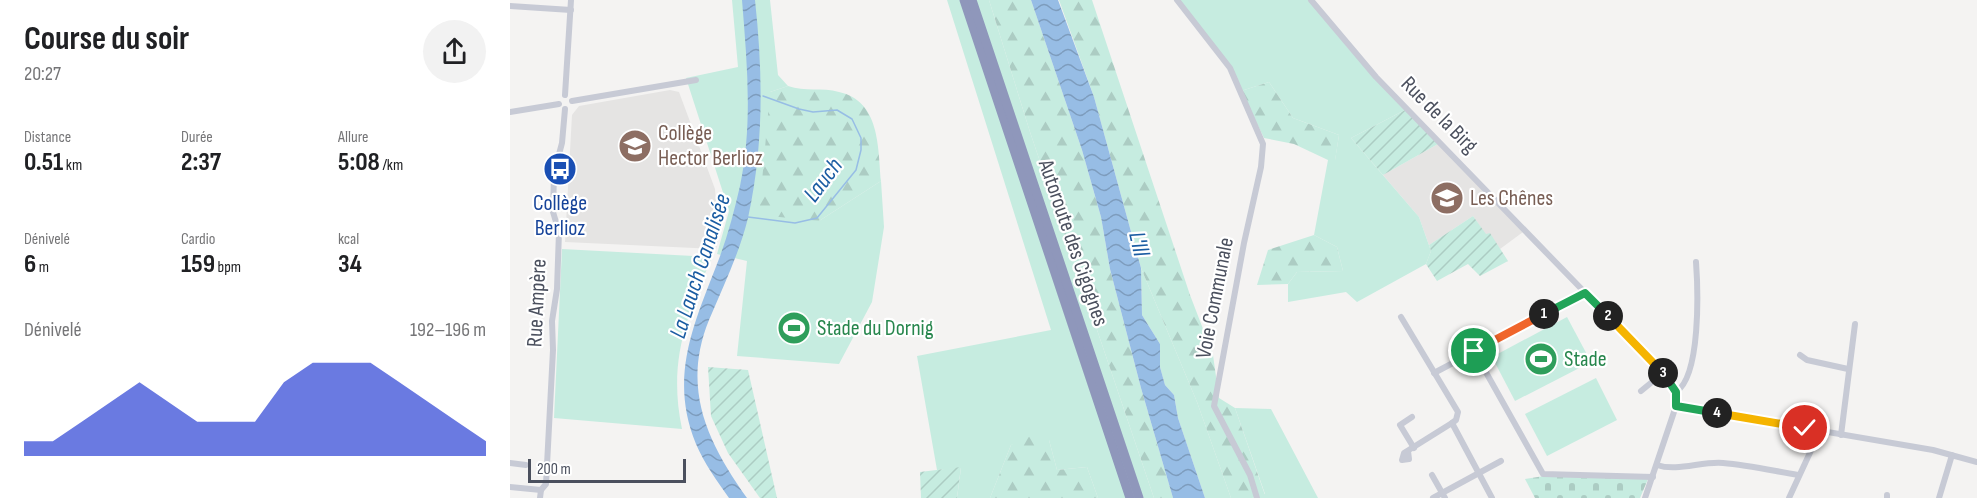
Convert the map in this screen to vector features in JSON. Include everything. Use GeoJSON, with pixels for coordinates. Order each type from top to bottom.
{"type":"FeatureCollection","features":[{"type":"Feature","properties":{"kind":"highway","name":"Autoroute des Cigognes"},"geometry":{"type":"LineString","coordinates":[[964,0],[1130,498]]}},
{"type":"Feature","properties":{"kind":"highway","name":"Autoroute des Cigognes"},"geometry":{"type":"LineString","coordinates":[[972,0],[1139,498]]}},
{"type":"Feature","properties":{"kind":"street"},"geometry":{"type":"LineString","coordinates":[[565,95],[571,0]]}},
{"type":"Feature","properties":{"kind":"street","name":"Voie Communale"},"geometry":{"type":"LineString","coordinates":[[1177,0],[1230,68],[1263,144],[1261,167],[1215,396],[1215,406],[1238,456],[1250,475],[1257,498]]}},
{"type":"Feature","properties":{"kind":"street","name":"Rue de la Birg"},"geometry":{"type":"LineString","coordinates":[[1311,0],[1376,77],[1663,373],[1676,392]]}},
{"type":"Feature","properties":{"kind":"street"},"geometry":{"type":"LineString","coordinates":[[510,6],[571,10]]}},
{"type":"Feature","properties":{"kind":"street"},"geometry":{"type":"LineString","coordinates":[[572,101],[696,80]]}},
{"type":"Feature","properties":{"kind":"street"},"geometry":{"type":"LineString","coordinates":[[565,95],[572,101]]}},
{"type":"Feature","properties":{"kind":"street"},"geometry":{"type":"LineString","coordinates":[[559,104],[560,98],[565,95]]}},
{"type":"Feature","properties":{"kind":"street"},"geometry":{"type":"LineString","coordinates":[[510,112],[559,104],[565,109],[569,108],[572,101]]}},
{"type":"Feature","properties":{"kind":"street","name":"Rue Ampère"},"geometry":{"type":"LineString","coordinates":[[540,498],[541,490],[546,484],[553,351],[552,321],[557,289],[558,232],[553,213],[554,173],[562,143],[565,109]]}},
{"type":"Feature","properties":{"kind":"street"},"geometry":{"type":"LineString","coordinates":[[1645,498],[1676,406],[1676,392],[1685,384],[1698,324],[1696,262]]}},
{"type":"Feature","properties":{"kind":"street"},"geometry":{"type":"LineString","coordinates":[[1434,372],[1585,293]]}},
{"type":"Feature","properties":{"kind":"street"},"geometry":{"type":"LineString","coordinates":[[1401,317],[1458,412],[1456,420],[1411,449],[1400,425],[1412,417]]}},
{"type":"Feature","properties":{"kind":"street"},"geometry":{"type":"LineString","coordinates":[[1841,435],[1855,324]]}},
{"type":"Feature","properties":{"kind":"street"},"geometry":{"type":"LineString","coordinates":[[1474,351],[1543,474],[1653,477]]}},
{"type":"Feature","properties":{"kind":"street"},"geometry":{"type":"LineString","coordinates":[[1800,355],[1807,360],[1848,369]]}},
{"type":"Feature","properties":{"kind":"street"},"geometry":{"type":"LineString","coordinates":[[1641,391],[1663,373]]}},
{"type":"Feature","properties":{"kind":"street"},"geometry":{"type":"LineString","coordinates":[[1676,406],[1952,455],[1977,462]]}},
{"type":"Feature","properties":{"kind":"street"},"geometry":{"type":"LineString","coordinates":[[1452,423],[1492,498]]}},
{"type":"Feature","properties":{"kind":"street"},"geometry":{"type":"LineString","coordinates":[[1789,498],[1820,431]]}},
{"type":"Feature","properties":{"kind":"street"},"geometry":{"type":"LineString","coordinates":[[1940,498],[1952,455]]}},
{"type":"Feature","properties":{"kind":"street"},"geometry":{"type":"LineString","coordinates":[[1433,498],[1444,495],[1501,461]]}},
{"type":"Feature","properties":{"kind":"street"},"geometry":{"type":"LineString","coordinates":[[1657,465],[1666,468],[1723,463],[1798,475]]}},
{"type":"Feature","properties":{"kind":"street"},"geometry":{"type":"LineString","coordinates":[[510,464],[526,465]]}},
{"type":"Feature","properties":{"kind":"street"},"geometry":{"type":"LineString","coordinates":[[1432,475],[1444,495]]}},
{"type":"Feature","properties":{"kind":"street"},"geometry":{"type":"LineString","coordinates":[[510,487],[541,490]]}},
{"type":"Feature","properties":{"kind":"shaded area","name":"Collège Hector Berlioz"},"geometry":{"type":"Polygon","coordinates":[[[670,90],[679,92],[715,189],[718,227],[721,229],[716,249],[565,242],[572,115],[579,106],[670,90]]]}},
{"type":"Feature","properties":{"kind":"shaded area","name":"Les Chênes"},"geometry":{"type":"Polygon","coordinates":[[[1438,144],[1523,232],[1500,249],[1490,234],[1486,235],[1473,216],[1429,245],[1419,217],[1383,175],[1438,144]]]}},
{"type":"Feature","properties":{"kind":"green space"},"geometry":{"type":"Polygon","coordinates":[[[732,0],[770,0],[778,75],[788,86],[770,92],[819,221],[881,181],[884,227],[872,302],[839,364],[737,356],[747,261],[717,254],[729,211],[686,78],[738,67],[732,0]]]}},
{"type":"Feature","properties":{"kind":"green space"},"geometry":{"type":"Polygon","coordinates":[[[947,0],[989,0],[1030,132],[1154,498],[1098,498],[1087,467],[1057,470],[1049,440],[1011,445],[990,498],[957,498],[961,468],[937,470],[917,356],[1051,330],[947,0]]]}},
{"type":"Feature","properties":{"kind":"green space"},"geometry":{"type":"Polygon","coordinates":[[[989,0],[1031,0],[1082,150],[1101,217],[1110,269],[1141,388],[1173,498],[1154,498],[1030,132],[989,0]]]}},
{"type":"Feature","properties":{"kind":"green space"},"geometry":{"type":"Polygon","coordinates":[[[1059,0],[1092,0],[1190,295],[1213,355],[1219,398],[1235,408],[1265,495],[1252,498],[1231,498],[1197,402],[1141,268],[1094,97],[1059,0]]]}},
{"type":"Feature","properties":{"kind":"green space"},"geometry":{"type":"Polygon","coordinates":[[[1177,0],[1314,0],[1347,47],[1405,110],[1351,138],[1419,217],[1431,251],[1426,264],[1357,302],[1346,292],[1288,302],[1288,284],[1297,272],[1343,271],[1337,247],[1314,235],[1328,160],[1335,160],[1339,135],[1293,118],[1269,82],[1241,91],[1228,67],[1177,0]]]}},
{"type":"Feature","properties":{"kind":"green space"},"geometry":{"type":"Polygon","coordinates":[[[1269,82],[1293,118],[1339,135],[1335,161],[1294,144],[1264,138],[1241,91],[1269,82]]]}},
{"type":"Feature","properties":{"kind":"green space"},"geometry":{"type":"Polygon","coordinates":[[[788,86],[839,92],[852,97],[870,115],[877,140],[881,181],[819,221],[759,215],[770,92],[788,86]]]}},
{"type":"Feature","properties":{"kind":"green space"},"geometry":{"type":"Polygon","coordinates":[[[1405,110],[1438,144],[1383,175],[1351,138],[1405,110]]]}},
{"type":"Feature","properties":{"kind":"green space"},"geometry":{"type":"Polygon","coordinates":[[[1473,216],[1486,234],[1490,233],[1508,261],[1480,276],[1468,264],[1437,281],[1426,264],[1431,251],[1429,245],[1473,216]]]}},
{"type":"Feature","properties":{"kind":"green space"},"geometry":{"type":"Polygon","coordinates":[[[1314,235],[1337,247],[1343,271],[1297,272],[1288,284],[1257,285],[1268,250],[1314,235]]]}},
{"type":"Feature","properties":{"kind":"green space"},"geometry":{"type":"Polygon","coordinates":[[[562,249],[712,257],[687,321],[678,361],[678,405],[682,429],[554,418],[562,249]]]}},
{"type":"Feature","properties":{"kind":"green space"},"geometry":{"type":"Polygon","coordinates":[[[1141,268],[1197,402],[1231,498],[1205,498],[1178,418],[1174,395],[1165,385],[1160,367],[1160,344],[1142,315],[1141,268]]]}},
{"type":"Feature","properties":{"kind":"green space","name":"Stade"},"geometry":{"type":"Polygon","coordinates":[[[1567,317],[1591,362],[1515,401],[1492,357],[1567,317]]]}},
{"type":"Feature","properties":{"kind":"green space"},"geometry":{"type":"Polygon","coordinates":[[[708,367],[748,370],[777,498],[760,498],[728,453],[711,416],[708,367]]]}},
{"type":"Feature","properties":{"kind":"green space","name":"Stade"},"geometry":{"type":"Polygon","coordinates":[[[1596,378],[1617,420],[1547,456],[1525,414],[1596,378]]]}},
{"type":"Feature","properties":{"kind":"green space"},"geometry":{"type":"Polygon","coordinates":[[[1235,408],[1271,409],[1318,498],[1252,498],[1265,494],[1235,408]]]}},
{"type":"Feature","properties":{"kind":"green space"},"geometry":{"type":"Polygon","coordinates":[[[1033,435],[1049,440],[1057,470],[1087,467],[1098,498],[990,498],[1011,445],[1033,435]]]}},
{"type":"Feature","properties":{"kind":"green space"},"geometry":{"type":"Polygon","coordinates":[[[961,467],[957,498],[921,498],[920,472],[961,467]]]}},
{"type":"Feature","properties":{"kind":"green space"},"geometry":{"type":"Polygon","coordinates":[[[1544,476],[1648,479],[1640,498],[1535,498],[1525,479],[1544,476]]]}},
{"type":"Feature","properties":{"kind":"water","name":"La Lauch Canalisée"},"geometry":{"type":"Polygon","coordinates":[[[742,0],[755,0],[758,28],[761,109],[757,164],[748,218],[740,244],[709,320],[701,345],[698,369],[698,392],[710,436],[747,498],[729,498],[696,444],[688,420],[684,374],[693,331],[733,216],[744,163],[748,93],[742,0]]]}},
{"type":"Feature","properties":{"kind":"water","name":"L'Ill"},"geometry":{"type":"Polygon","coordinates":[[[1031,0],[1058,0],[1094,97],[1141,268],[1142,315],[1160,344],[1160,367],[1165,385],[1174,395],[1178,418],[1205,498],[1173,498],[1141,388],[1110,269],[1101,217],[1082,150],[1031,0]]]}},
{"type":"Feature","properties":{"kind":"waterway","name":"Lauch"},"geometry":{"type":"LineString","coordinates":[[748,217],[795,223],[817,218],[856,170],[861,150],[861,138],[852,119],[837,110],[813,112],[763,96]]}},
{"type":"Feature","properties":{"kind":"place","name":"Collège Hector Berlioz"},"geometry":{"type":"Point","coordinates":[635,146]}},
{"type":"Feature","properties":{"kind":"place","name":"Collège Berlioz"},"geometry":{"type":"Point","coordinates":[560,169]}},
{"type":"Feature","properties":{"kind":"place","name":"Les Chênes"},"geometry":{"type":"Point","coordinates":[1447,198]}},
{"type":"Feature","properties":{"kind":"place","name":"Stade du Dornig"},"geometry":{"type":"Point","coordinates":[794,328]}},
{"type":"Feature","properties":{"kind":"place","name":"Stade"},"geometry":{"type":"Point","coordinates":[1541,359]}},
{"type":"Feature","properties":{"kind":"route"},"geometry":{"type":"LineString","coordinates":[[1474,351],[1585,293],[1673,384],[1676,392],[1676,406],[1805,428]]}}]}
